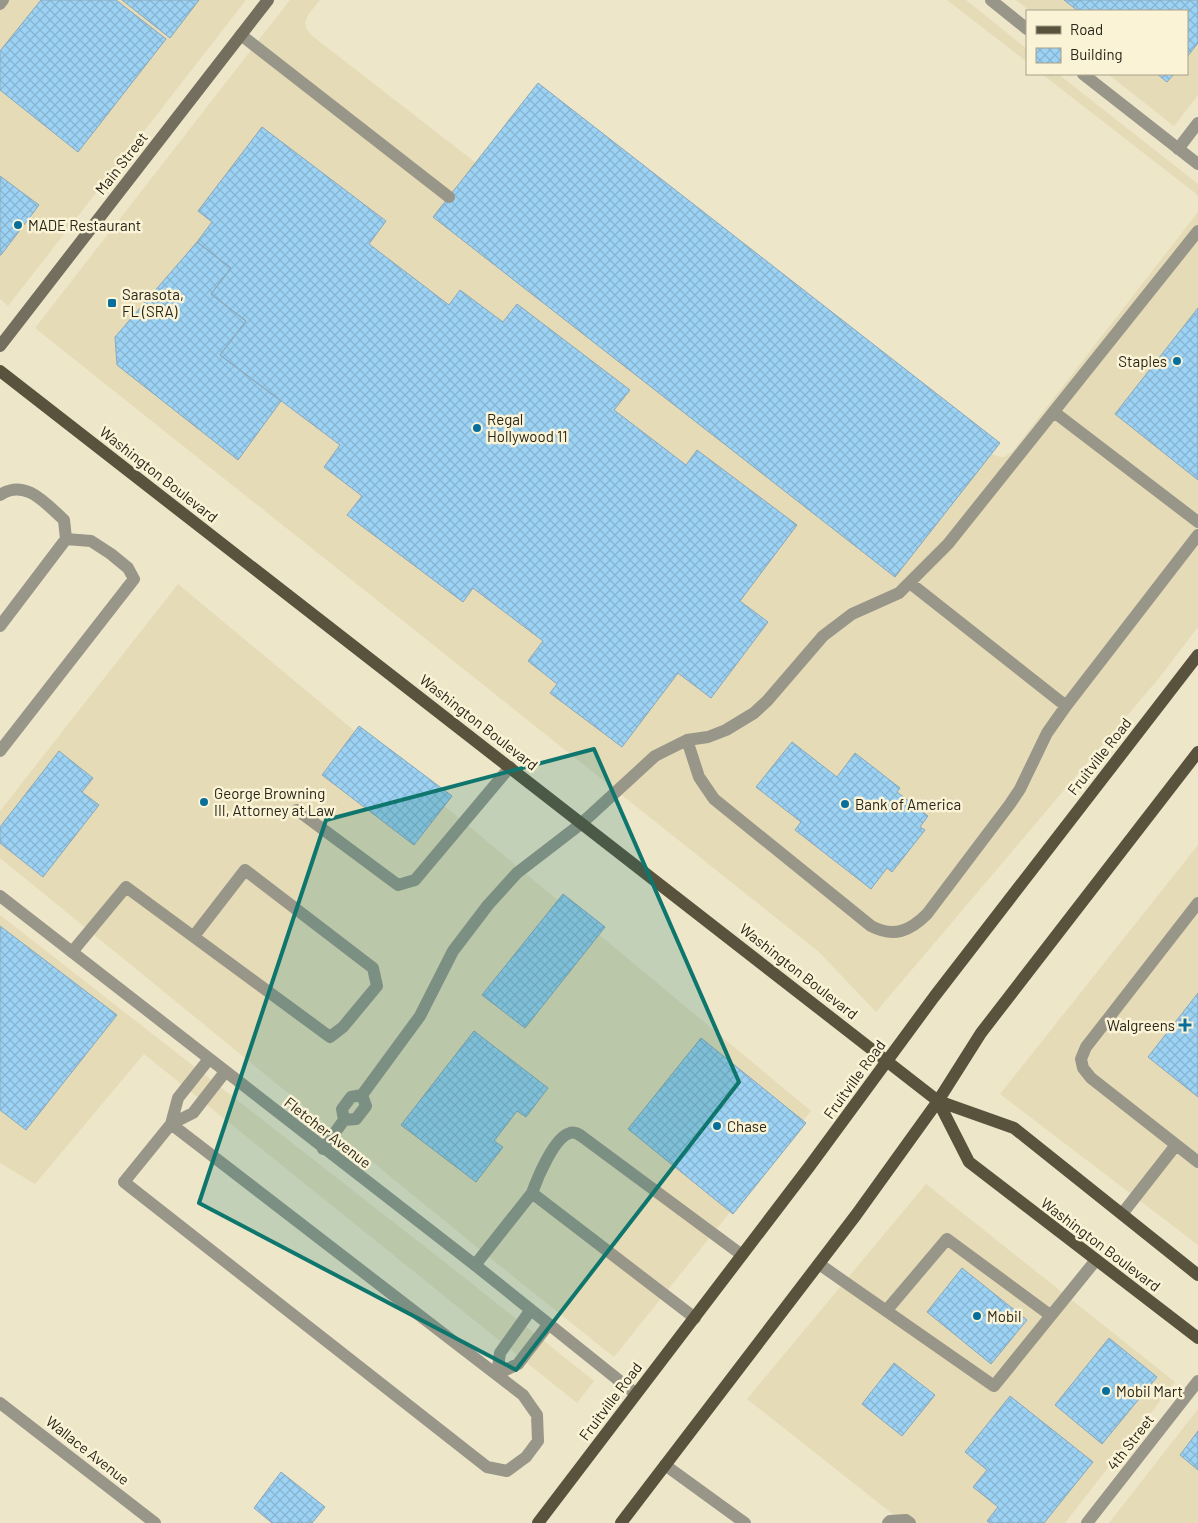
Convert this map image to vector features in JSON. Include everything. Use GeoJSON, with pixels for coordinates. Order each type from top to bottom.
{"type":"FeatureCollection","features":[{"type":"Feature","properties":{"kind":"main road","name":"Washington Boulevard"},"geometry":{"type":"LineString","coordinates":[[0,371],[938,1101],[1014,1128],[1198,1275]]}},
{"type":"Feature","properties":{"kind":"main road","name":"Fruitville Road"},"geometry":{"type":"LineString","coordinates":[[538,1523],[810,1167],[934,997],[1198,655]]}},
{"type":"Feature","properties":{"kind":"main road"},"geometry":{"type":"LineString","coordinates":[[621,1523],[856,1215],[938,1101],[981,1033],[1198,752]]}},
{"type":"Feature","properties":{"kind":"main road","name":"Washington Boulevard"},"geometry":{"type":"LineString","coordinates":[[938,1101],[968,1162],[1198,1338]]}},
{"type":"Feature","properties":{"kind":"street"},"geometry":{"type":"LineString","coordinates":[[0,4],[3,0]]}},
{"type":"Feature","properties":{"kind":"street","name":"Main Street"},"geometry":{"type":"LineString","coordinates":[[0,346],[268,0]]}},
{"type":"Feature","properties":{"kind":"street"},"geometry":{"type":"LineString","coordinates":[[990,0],[1026,28]]}},
{"type":"Feature","properties":{"kind":"street"},"geometry":{"type":"LineString","coordinates":[[241,35],[449,197]]}},
{"type":"Feature","properties":{"kind":"street"},"geometry":{"type":"LineString","coordinates":[[1084,75],[1198,164]]}},
{"type":"Feature","properties":{"kind":"street"},"geometry":{"type":"LineString","coordinates":[[1178,149],[1198,123]]}},
{"type":"Feature","properties":{"kind":"street"},"geometry":{"type":"LineString","coordinates":[[323,1149],[344,1120],[356,1119],[366,1106],[362,1094],[420,1016],[453,951],[488,905],[517,873],[582,823],[655,756],[688,740],[726,730],[754,713],[767,701],[823,636],[839,622],[852,614],[899,593],[910,583],[948,544],[1198,231]]}},
{"type":"Feature","properties":{"kind":"street"},"geometry":{"type":"LineString","coordinates":[[1054,412],[1198,522]]}},
{"type":"Feature","properties":{"kind":"street"},"geometry":{"type":"LineString","coordinates":[[0,495],[14,488],[33,492],[64,520],[66,539],[0,626]]}},
{"type":"Feature","properties":{"kind":"street"},"geometry":{"type":"LineString","coordinates":[[688,740],[700,777],[714,799],[871,926],[880,931],[892,933],[912,927],[920,921],[965,864],[1020,789],[1047,733],[1198,535]]}},
{"type":"Feature","properties":{"kind":"street"},"geometry":{"type":"LineString","coordinates":[[0,751],[134,579],[128,568],[91,541],[66,539]]}},
{"type":"Feature","properties":{"kind":"street"},"geometry":{"type":"LineString","coordinates":[[910,583],[1066,706]]}},
{"type":"Feature","properties":{"kind":"street"},"geometry":{"type":"LineString","coordinates":[[298,810],[398,885],[415,880],[510,767]]}},
{"type":"Feature","properties":{"kind":"street"},"geometry":{"type":"LineString","coordinates":[[72,952],[126,887],[330,1037],[343,1027],[377,986],[373,968],[245,870],[194,936]]}},
{"type":"Feature","properties":{"kind":"street","name":"Fletcher Avenue"},"geometry":{"type":"LineString","coordinates":[[0,896],[474,1265],[636,1394]]}},
{"type":"Feature","properties":{"kind":"street"},"geometry":{"type":"LineString","coordinates":[[1198,904],[1086,1047],[1081,1059],[1083,1068],[1102,1088],[1198,1162]]}},
{"type":"Feature","properties":{"kind":"street"},"geometry":{"type":"LineString","coordinates":[[172,1124],[178,1098],[209,1059]]}},
{"type":"Feature","properties":{"kind":"street"},"geometry":{"type":"LineString","coordinates":[[172,1124],[523,1395],[537,1415],[538,1441],[526,1457],[507,1471],[487,1467],[124,1182],[172,1124],[193,1113],[225,1072]]}},
{"type":"Feature","properties":{"kind":"street"},"geometry":{"type":"LineString","coordinates":[[474,1265],[532,1193],[536,1180],[550,1153],[566,1135],[575,1132],[742,1255]]}},
{"type":"Feature","properties":{"kind":"street"},"geometry":{"type":"LineString","coordinates":[[1122,1214],[1176,1145]]}},
{"type":"Feature","properties":{"kind":"street"},"geometry":{"type":"LineString","coordinates":[[532,1193],[695,1318]]}},
{"type":"Feature","properties":{"kind":"street"},"geometry":{"type":"LineString","coordinates":[[886,1311],[947,1239],[1050,1315]]}},
{"type":"Feature","properties":{"kind":"street"},"geometry":{"type":"LineString","coordinates":[[819,1264],[994,1386],[1096,1260]]}},
{"type":"Feature","properties":{"kind":"street"},"geometry":{"type":"LineString","coordinates":[[497,1374],[500,1353],[530,1311]]}},
{"type":"Feature","properties":{"kind":"street"},"geometry":{"type":"LineString","coordinates":[[497,1374],[518,1364],[548,1325]]}},
{"type":"Feature","properties":{"kind":"street","name":"4th Street"},"geometry":{"type":"LineString","coordinates":[[1087,1523],[1198,1381]]}},
{"type":"Feature","properties":{"kind":"street","name":"Wallace Avenue"},"geometry":{"type":"LineString","coordinates":[[0,1402],[155,1523]]}},
{"type":"Feature","properties":{"kind":"street"},"geometry":{"type":"LineString","coordinates":[[664,1465],[745,1523]]}},
{"type":"Feature","properties":{"kind":"street"},"geometry":{"type":"LineString","coordinates":[[888,1523],[890,1521],[906,1520],[910,1523]]}},
{"type":"Feature","properties":{"kind":"highlighted area"},"geometry":{"type":"Polygon","coordinates":[[[594,749],[739,1082],[516,1370],[199,1203],[326,820],[594,749]]]}},
{"type":"Feature","properties":{"kind":"shaded area"},"geometry":{"type":"Polygon","coordinates":[[[0,0],[246,0],[8,306],[0,299],[0,0]]]}},
{"type":"Feature","properties":{"kind":"shaded area"},"geometry":{"type":"Polygon","coordinates":[[[290,0],[320,0],[308,15],[305,23],[311,35],[480,166],[541,102],[992,454],[1000,457],[1004,457],[1012,452],[1198,212],[1198,627],[1159,678],[876,1012],[819,952],[35,328],[290,0]]]}},
{"type":"Feature","properties":{"kind":"shaded area"},"geometry":{"type":"Polygon","coordinates":[[[947,0],[966,0],[1026,48],[1026,61],[947,0]]]}},
{"type":"Feature","properties":{"kind":"shaded area"},"geometry":{"type":"Polygon","coordinates":[[[1016,0],[1198,0],[1198,95],[1174,126],[1109,75],[1188,75],[1188,10],[1029,10],[1016,0]]]}},
{"type":"Feature","properties":{"kind":"shaded area"},"geometry":{"type":"Polygon","coordinates":[[[1043,75],[1059,75],[1198,184],[1198,197],[1043,75]]]}},
{"type":"Feature","properties":{"kind":"shaded area"},"geometry":{"type":"Polygon","coordinates":[[[178,584],[811,1111],[614,1357],[0,858],[0,811],[178,584]]]}},
{"type":"Feature","properties":{"kind":"shaded area"},"geometry":{"type":"Polygon","coordinates":[[[1198,845],[1198,1245],[1000,1094],[1198,845]]]}},
{"type":"Feature","properties":{"kind":"shaded area"},"geometry":{"type":"Polygon","coordinates":[[[0,915],[594,1381],[577,1403],[144,1054],[35,1184],[0,1163],[0,915]]]}},
{"type":"Feature","properties":{"kind":"shaded area"},"geometry":{"type":"Polygon","coordinates":[[[926,1184],[1175,1382],[1065,1523],[904,1523],[747,1399],[926,1184]]]}},
{"type":"Feature","properties":{"kind":"shaded area"},"geometry":{"type":"Polygon","coordinates":[[[1198,1409],[1198,1523],[1109,1523],[1198,1409]]]}},
{"type":"Feature","properties":{"kind":"building"},"geometry":{"type":"Polygon","coordinates":[[[41,0],[116,0],[166,39],[78,152],[0,90],[0,51],[41,0]]]}},
{"type":"Feature","properties":{"kind":"building"},"geometry":{"type":"Polygon","coordinates":[[[122,0],[199,0],[170,38],[122,0]]]}},
{"type":"Feature","properties":{"kind":"building"},"geometry":{"type":"Polygon","coordinates":[[[1064,0],[1198,0],[1198,43],[1188,56],[1188,10],[1077,10],[1064,0]]]}},
{"type":"Feature","properties":{"kind":"building"},"geometry":{"type":"Polygon","coordinates":[[[1158,75],[1173,75],[1167,82],[1158,75]]]}},
{"type":"Feature","properties":{"kind":"building"},"geometry":{"type":"Polygon","coordinates":[[[538,83],[1000,443],[895,577],[433,217],[538,83]]]}},
{"type":"Feature","properties":{"kind":"building","name":"Regal Hollywood 11"},"geometry":{"type":"Polygon","coordinates":[[[262,127],[386,221],[369,244],[449,305],[460,290],[503,322],[517,304],[630,390],[614,410],[686,465],[697,450],[797,525],[740,601],[768,622],[711,698],[678,673],[622,747],[550,693],[557,684],[528,661],[543,641],[473,588],[463,602],[347,515],[362,496],[324,467],[340,445],[220,355],[246,321],[211,294],[231,268],[197,242],[212,222],[198,211],[262,127]]]}},
{"type":"Feature","properties":{"kind":"building"},"geometry":{"type":"Polygon","coordinates":[[[0,176],[39,205],[1,255],[0,255],[0,176]]]}},
{"type":"Feature","properties":{"kind":"building"},"geometry":{"type":"Polygon","coordinates":[[[197,242],[231,268],[211,294],[246,321],[220,355],[281,401],[238,460],[117,365],[115,337],[197,242]]]}},
{"type":"Feature","properties":{"kind":"building","name":"Staples"},"geometry":{"type":"Polygon","coordinates":[[[1198,308],[1198,480],[1115,414],[1198,308]]]}},
{"type":"Feature","properties":{"kind":"building"},"geometry":{"type":"Polygon","coordinates":[[[359,726],[452,796],[414,845],[322,775],[359,726]]]}},
{"type":"Feature","properties":{"kind":"building","name":"Bank of America"},"geometry":{"type":"Polygon","coordinates":[[[792,742],[837,777],[855,753],[900,788],[897,792],[928,816],[920,827],[925,830],[892,872],[887,868],[871,889],[795,830],[801,822],[756,787],[792,742]]]}},
{"type":"Feature","properties":{"kind":"building"},"geometry":{"type":"Polygon","coordinates":[[[59,751],[93,778],[82,792],[99,805],[43,877],[0,843],[0,827],[59,751]]]}},
{"type":"Feature","properties":{"kind":"building"},"geometry":{"type":"Polygon","coordinates":[[[563,894],[605,927],[525,1028],[482,995],[563,894]]]}},
{"type":"Feature","properties":{"kind":"building"},"geometry":{"type":"Polygon","coordinates":[[[0,926],[117,1015],[26,1130],[0,1110],[0,926]]]}},
{"type":"Feature","properties":{"kind":"building","name":"Walgreens"},"geometry":{"type":"Polygon","coordinates":[[[1198,993],[1198,1097],[1148,1057],[1198,993]]]}},
{"type":"Feature","properties":{"kind":"building"},"geometry":{"type":"Polygon","coordinates":[[[474,1031],[548,1088],[526,1117],[517,1111],[494,1141],[503,1147],[476,1182],[401,1125],[474,1031]]]}},
{"type":"Feature","properties":{"kind":"building","name":"Chase"},"geometry":{"type":"Polygon","coordinates":[[[701,1038],[806,1123],[733,1214],[628,1129],[701,1038]]]}},
{"type":"Feature","properties":{"kind":"building","name":"Mobil"},"geometry":{"type":"Polygon","coordinates":[[[962,1268],[1027,1320],[991,1364],[927,1312],[962,1268]]]}},
{"type":"Feature","properties":{"kind":"building","name":"Mobil Mart"},"geometry":{"type":"Polygon","coordinates":[[[1109,1338],[1157,1377],[1102,1444],[1055,1405],[1109,1338]]]}},
{"type":"Feature","properties":{"kind":"building"},"geometry":{"type":"Polygon","coordinates":[[[894,1363],[935,1395],[902,1436],[862,1404],[894,1363]]]}},
{"type":"Feature","properties":{"kind":"building"},"geometry":{"type":"Polygon","coordinates":[[[1010,1396],[1093,1462],[1044,1523],[990,1523],[987,1521],[998,1507],[973,1487],[987,1470],[965,1452],[1010,1396]]]}},
{"type":"Feature","properties":{"kind":"building"},"geometry":{"type":"Polygon","coordinates":[[[1198,1431],[1198,1470],[1180,1455],[1198,1431]]]}},
{"type":"Feature","properties":{"kind":"building"},"geometry":{"type":"Polygon","coordinates":[[[281,1472],[325,1507],[312,1523],[272,1523],[254,1508],[281,1472]]]}},
{"type":"Feature","properties":{"kind":"place","name":"MADE Restaurant"},"geometry":{"type":"Point","coordinates":[18,225]}},
{"type":"Feature","properties":{"kind":"place","name":"Sarasota, FL (SRA)"},"geometry":{"type":"Point","coordinates":[112,303]}},
{"type":"Feature","properties":{"kind":"place","name":"Staples"},"geometry":{"type":"Point","coordinates":[1177,361]}},
{"type":"Feature","properties":{"kind":"place","name":"Regal Hollywood 11"},"geometry":{"type":"Point","coordinates":[477,428]}},
{"type":"Feature","properties":{"kind":"place","name":"George Browning III, Attorney at Law"},"geometry":{"type":"Point","coordinates":[204,802]}},
{"type":"Feature","properties":{"kind":"place","name":"Bank of America"},"geometry":{"type":"Point","coordinates":[845,804]}},
{"type":"Feature","properties":{"kind":"place","name":"Walgreens"},"geometry":{"type":"Point","coordinates":[1185,1025]}},
{"type":"Feature","properties":{"kind":"place","name":"Chase"},"geometry":{"type":"Point","coordinates":[717,1126]}},
{"type":"Feature","properties":{"kind":"place","name":"Mobil"},"geometry":{"type":"Point","coordinates":[977,1316]}},
{"type":"Feature","properties":{"kind":"place","name":"Mobil Mart"},"geometry":{"type":"Point","coordinates":[1106,1391]}}]}
